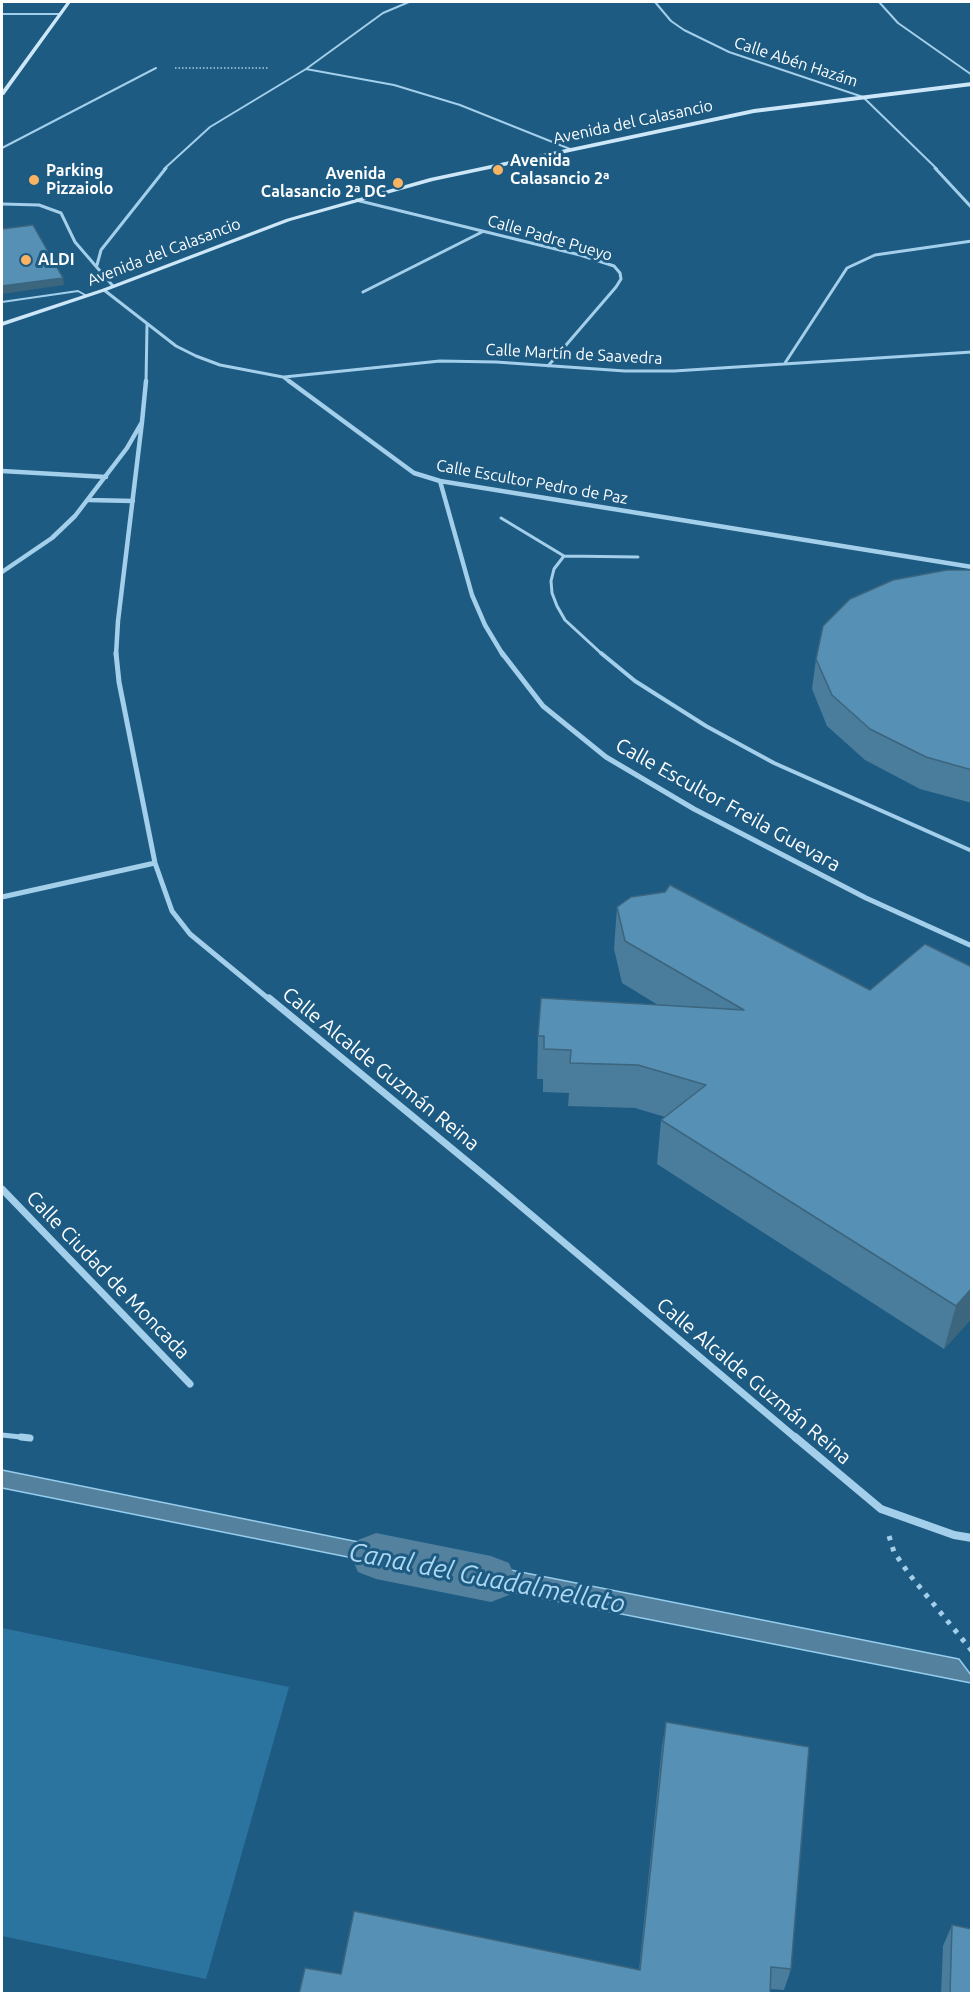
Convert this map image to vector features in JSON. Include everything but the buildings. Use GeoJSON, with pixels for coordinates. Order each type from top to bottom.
{"type":"FeatureCollection","features":[{"type":"Feature","properties":{"kind":"street"},"geometry":{"type":"LineString","coordinates":[[2,94],[69,2]]}},
{"type":"Feature","properties":{"kind":"street"},"geometry":{"type":"LineString","coordinates":[[97,265],[101,250],[170,162],[210,127],[306,69],[383,13],[409,2]]}},
{"type":"Feature","properties":{"kind":"street","name":"Calle Abén Hazám"},"geometry":{"type":"LineString","coordinates":[[655,2],[671,21],[684,30],[729,52],[863,97],[922,154],[972,208]]}},
{"type":"Feature","properties":{"kind":"street"},"geometry":{"type":"LineString","coordinates":[[879,2],[898,23],[972,75]]}},
{"type":"Feature","properties":{"kind":"street"},"geometry":{"type":"LineString","coordinates":[[2,148],[156,68]]}},
{"type":"Feature","properties":{"kind":"street"},"geometry":{"type":"LineString","coordinates":[[306,69],[394,85],[460,105],[570,149]]}},
{"type":"Feature","properties":{"kind":"street","name":"Avenida del Calasancio"},"geometry":{"type":"LineString","coordinates":[[2,324],[104,290],[288,220],[432,179],[754,111],[972,84]]}},
{"type":"Feature","properties":{"kind":"street","name":"Calle Padre Pueyo"},"geometry":{"type":"LineString","coordinates":[[356,200],[614,266],[620,273],[621,279],[616,287],[548,366]]}},
{"type":"Feature","properties":{"kind":"street"},"geometry":{"type":"LineString","coordinates":[[2,204],[39,205],[61,213],[75,242],[113,286]]}},
{"type":"Feature","properties":{"kind":"street"},"geometry":{"type":"LineString","coordinates":[[363,292],[483,232]]}},
{"type":"Feature","properties":{"kind":"street"},"geometry":{"type":"LineString","coordinates":[[785,363],[847,268],[858,261],[876,255],[972,240]]}},
{"type":"Feature","properties":{"kind":"street","name":"Calle Escultor Pedro de Paz"},"geometry":{"type":"LineString","coordinates":[[104,290],[176,346],[196,356],[220,365],[284,377],[414,473],[440,481],[972,567]]}},
{"type":"Feature","properties":{"kind":"street","name":"Calle Alcalde Guzmán Reina"},"geometry":{"type":"LineString","coordinates":[[147,325],[146,394],[116,652],[119,682],[155,863],[172,911],[190,934],[491,1181],[881,1509],[954,1535],[972,1538]]}},
{"type":"Feature","properties":{"kind":"street","name":"Calle Martín de Saavedra"},"geometry":{"type":"LineString","coordinates":[[284,377],[440,361],[664,371],[972,352]]}},
{"type":"Feature","properties":{"kind":"street"},"geometry":{"type":"LineString","coordinates":[[2,572],[52,538],[89,500],[127,448],[142,422]]}},
{"type":"Feature","properties":{"kind":"street"},"geometry":{"type":"LineString","coordinates":[[2,471],[106,477]]}},
{"type":"Feature","properties":{"kind":"street","name":"Calle Escultor Freila Guevara"},"geometry":{"type":"LineString","coordinates":[[440,481],[472,595],[485,625],[507,662],[543,706],[606,757],[694,809],[866,898],[972,946]]}},
{"type":"Feature","properties":{"kind":"street"},"geometry":{"type":"LineString","coordinates":[[89,500],[133,501]]}},
{"type":"Feature","properties":{"kind":"street"},"geometry":{"type":"LineString","coordinates":[[2,897],[155,863]]}},
{"type":"Feature","properties":{"kind":"street","name":"Calle Ciudad de Moncada"},"geometry":{"type":"LineString","coordinates":[[2,1189],[190,1384]]}},
{"type":"Feature","properties":{"kind":"lane"},"geometry":{"type":"LineString","coordinates":[[2,14],[60,14]]}},
{"type":"Feature","properties":{"kind":"lane"},"geometry":{"type":"LineString","coordinates":[[2,302],[78,291],[87,296]]}},
{"type":"Feature","properties":{"kind":"lane"},"geometry":{"type":"LineString","coordinates":[[501,518],[564,556],[638,557]]}},
{"type":"Feature","properties":{"kind":"lane"},"geometry":{"type":"LineString","coordinates":[[564,556],[554,569],[550,581],[557,606],[565,620],[635,681],[706,726],[774,763],[972,851]]}},
{"type":"Feature","properties":{"kind":"lane"},"geometry":{"type":"LineString","coordinates":[[2,1435],[30,1438]]}},
{"type":"Feature","properties":{"kind":"path"},"geometry":{"type":"LineString","coordinates":[[156,68],[306,69]]}},
{"type":"Feature","properties":{"kind":"path"},"geometry":{"type":"LineString","coordinates":[[881,1509],[894,1552],[909,1575],[972,1652]]}},
{"type":"Feature","properties":{"kind":"shaded area"},"geometry":{"type":"Polygon","coordinates":[[[2,1628],[289,1687],[206,1979],[2,1936],[2,1628]]]}},
{"type":"Feature","properties":{"kind":"water"},"geometry":{"type":"Polygon","coordinates":[[[2,1470],[428,1556],[423,1572],[2,1488],[2,1470]]]}},
{"type":"Feature","properties":{"kind":"water"},"geometry":{"type":"Polygon","coordinates":[[[445,1557],[959,1659],[971,1675],[971,1683],[439,1578],[445,1557]]]}},
{"type":"Feature","properties":{"kind":"waterway","name":"Canal del Guadalmellato"},"geometry":{"type":"LineString","coordinates":[[376,1556],[491,1579]]}},
{"type":"Feature","properties":{"kind":"place","name":"Avenida Calasancio 2ª"},"geometry":{"type":"Point","coordinates":[498,170]}},
{"type":"Feature","properties":{"kind":"place","name":"Parking Pizzaiolo"},"geometry":{"type":"Point","coordinates":[34,180]}},
{"type":"Feature","properties":{"kind":"place","name":"Avenida Calasancio 2ª DC"},"geometry":{"type":"Point","coordinates":[398,183]}},
{"type":"Feature","properties":{"kind":"place","name":"ALDI"},"geometry":{"type":"Point","coordinates":[26,260]}}]}
